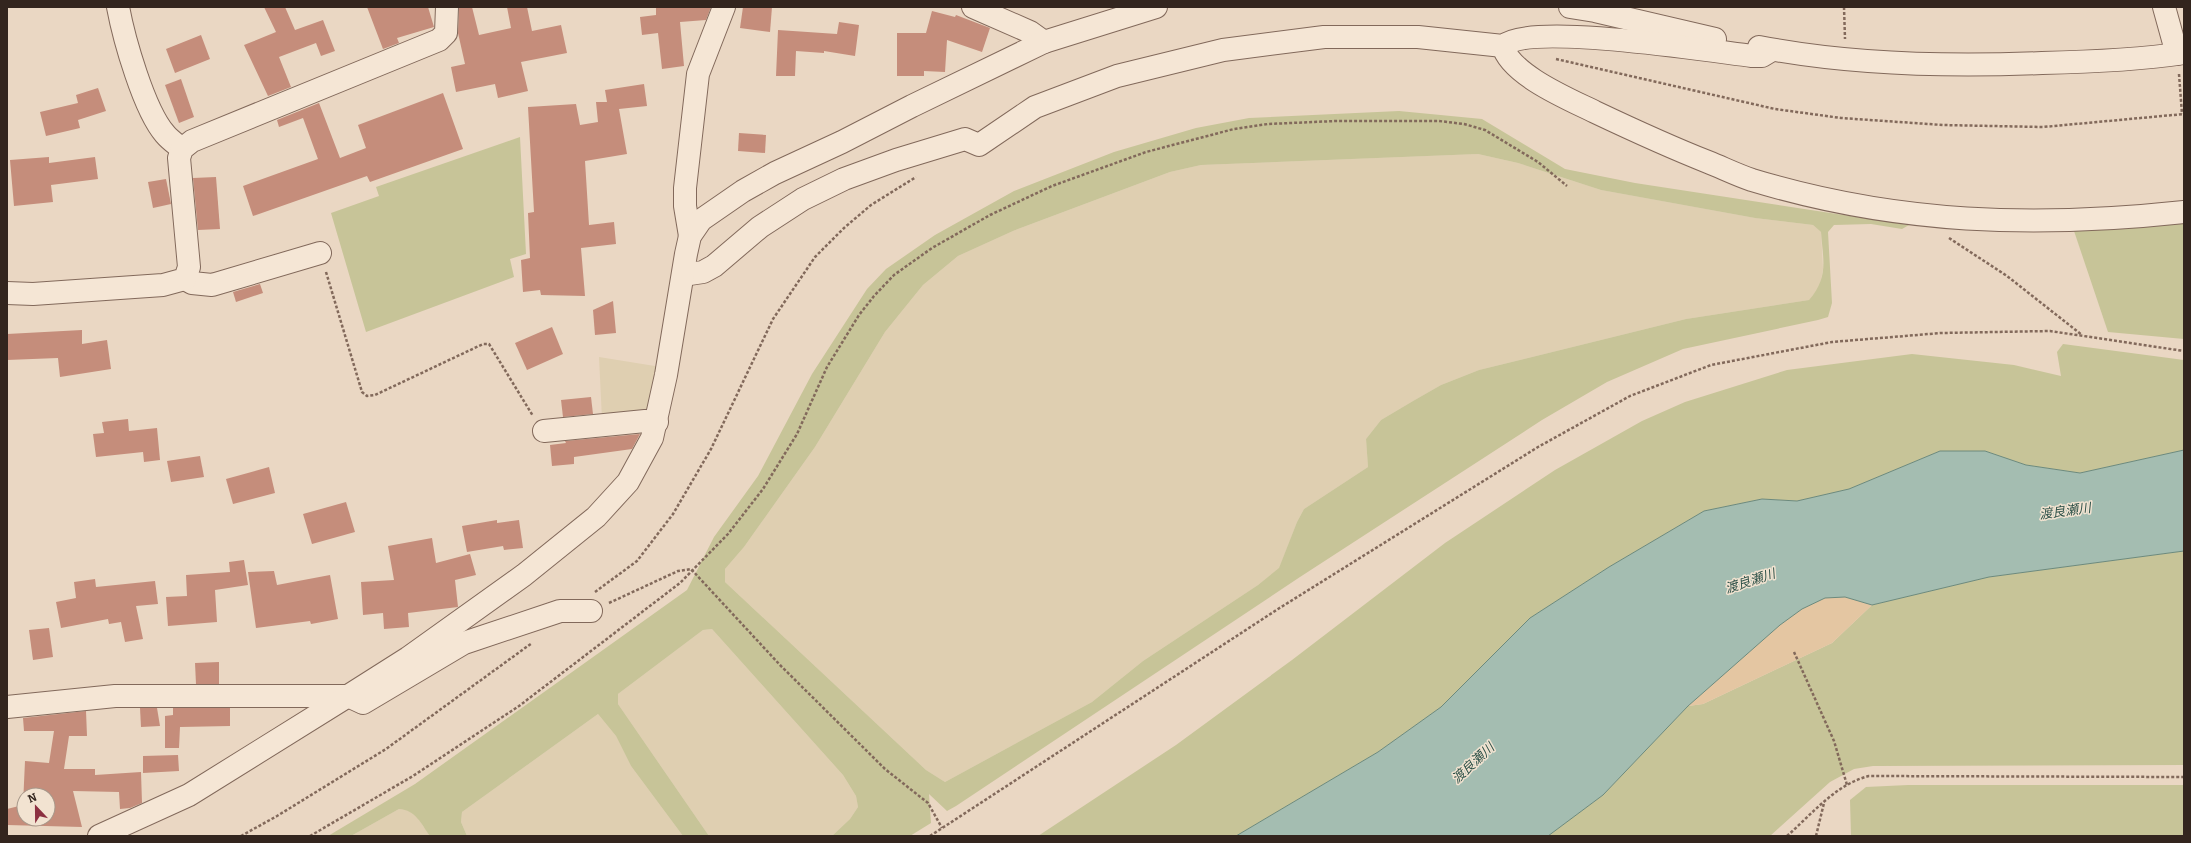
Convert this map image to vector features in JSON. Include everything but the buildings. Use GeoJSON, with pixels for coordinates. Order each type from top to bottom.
{"type":"FeatureCollection","features":[{"type":"Feature","properties":{"kind":"street"},"geometry":{"type":"LineString","coordinates":[[118,7],[129,53],[144,95],[165,134],[182,149]]}},
{"type":"Feature","properties":{"kind":"street"},"geometry":{"type":"LineString","coordinates":[[185,279],[189,267],[179,158],[182,149],[192,141],[440,40],[446,33],[447,7]]}},
{"type":"Feature","properties":{"kind":"street"},"geometry":{"type":"LineString","coordinates":[[99,836],[189,795],[408,658],[524,575],[596,518],[628,482],[644,455],[657,422],[690,236],[685,206],[685,188],[698,74],[724,7]]}},
{"type":"Feature","properties":{"kind":"street"},"geometry":{"type":"LineString","coordinates":[[973,7],[1030,32],[1044,42]]}},
{"type":"Feature","properties":{"kind":"street"},"geometry":{"type":"LineString","coordinates":[[690,236],[701,220],[743,191],[775,173],[842,142],[912,106],[1044,42],[1156,7]]}},
{"type":"Feature","properties":{"kind":"street"},"geometry":{"type":"LineString","coordinates":[[1570,7],[1772,50],[1834,58],[1920,64],[2002,65],[2068,63],[2180,53],[2164,7]]}},
{"type":"Feature","properties":{"kind":"street"},"geometry":{"type":"LineString","coordinates":[[682,275],[703,272],[714,266],[760,227],[803,199],[844,179],[896,160],[965,140],[979,145],[1035,107],[1117,76],[1223,50],[1324,37],[1418,37],[1504,46]]}},
{"type":"Feature","properties":{"kind":"street"},"geometry":{"type":"LineString","coordinates":[[1504,46],[1509,41],[1539,37],[1620,39],[1752,56],[1762,56],[1772,50]]}},
{"type":"Feature","properties":{"kind":"street"},"geometry":{"type":"LineString","coordinates":[[1504,46],[1505,54],[1546,88],[1654,140],[1750,179],[1806,195],[1905,214],[2010,222],[2089,220],[2184,212]]}},
{"type":"Feature","properties":{"kind":"street"},"geometry":{"type":"LineString","coordinates":[[7,292],[33,294],[156,286],[185,279],[192,283],[212,285],[320,253]]}},
{"type":"Feature","properties":{"kind":"street"},"geometry":{"type":"LineString","coordinates":[[544,431],[645,421],[657,422]]}},
{"type":"Feature","properties":{"kind":"street"},"geometry":{"type":"LineString","coordinates":[[7,707],[115,696],[348,696],[363,703],[464,643],[560,611],[591,611]]}},
{"type":"Feature","properties":{"kind":"path"},"geometry":{"type":"LineString","coordinates":[[1554,58],[1775,109],[1841,118],[1943,125],[2043,127],[2183,114],[2180,53]]}},
{"type":"Feature","properties":{"kind":"path"},"geometry":{"type":"LineString","coordinates":[[310,836],[413,776],[519,706],[680,583],[691,569],[728,534],[763,489],[797,434],[827,367],[859,314],[874,296],[894,275],[932,248],[990,215],[1052,186],[1146,152],[1234,129],[1268,124],[1368,121],[1439,122],[1464,124],[1485,130],[1538,162],[1567,186]]}},
{"type":"Feature","properties":{"kind":"path"},"geometry":{"type":"LineString","coordinates":[[1946,236],[2007,276],[2084,336]]}},
{"type":"Feature","properties":{"kind":"path"},"geometry":{"type":"LineString","coordinates":[[320,253],[362,392],[367,396],[375,395],[483,344],[489,344],[544,431]]}},
{"type":"Feature","properties":{"kind":"path"},"geometry":{"type":"LineString","coordinates":[[930,836],[1278,609],[1538,447],[1630,396],[1711,365],[1832,342],[1956,333],[2050,331],[2184,351]]}},
{"type":"Feature","properties":{"kind":"path"},"geometry":{"type":"LineString","coordinates":[[591,611],[678,571],[691,569]]}},
{"type":"Feature","properties":{"kind":"path"},"geometry":{"type":"LineString","coordinates":[[691,569],[807,692],[885,768],[928,803],[942,828]]}},
{"type":"Feature","properties":{"kind":"path"},"geometry":{"type":"LineString","coordinates":[[1794,652],[1834,741],[1847,785]]}},
{"type":"Feature","properties":{"kind":"path"},"geometry":{"type":"LineString","coordinates":[[1787,836],[1824,802],[1847,785],[1856,779],[1869,776],[2184,777]]}},
{"type":"Feature","properties":{"kind":"path"},"geometry":{"type":"LineString","coordinates":[[1816,836],[1824,802]]}},
{"type":"Feature","properties":{"kind":"shaded area"},"geometry":{"type":"Polygon","coordinates":[[[1399,111],[1482,119],[1565,169],[1635,183],[1909,225],[1902,229],[1871,224],[1834,225],[1828,232],[1832,303],[1828,317],[1683,349],[1607,382],[1542,420],[1300,577],[956,806],[947,811],[929,794],[931,823],[910,836],[832,836],[850,819],[858,807],[856,796],[843,775],[712,629],[703,630],[618,694],[618,704],[709,836],[683,836],[631,766],[616,736],[598,714],[462,812],[461,822],[467,836],[430,836],[418,818],[410,812],[399,809],[351,836],[328,836],[415,784],[687,590],[714,537],[758,476],[812,374],[867,289],[886,269],[935,235],[1014,191],[1114,152],[1196,128],[1249,118],[1399,111]],[[1478,154],[1201,165],[1170,172],[1013,231],[958,256],[923,285],[885,332],[815,447],[744,547],[725,569],[725,582],[926,770],[945,782],[1092,702],[1143,661],[1258,585],[1279,568],[1297,522],[1304,509],[1368,467],[1366,439],[1381,420],[1441,385],[1479,370],[1686,319],[1809,300],[1820,284],[1823,268],[1821,232],[1813,225],[1755,218],[1601,190],[1518,163],[1478,154]]]}},
{"type":"Feature","properties":{"kind":"shaded area"},"geometry":{"type":"Polygon","coordinates":[[[520,137],[526,254],[510,259],[514,277],[366,332],[331,213],[379,196],[376,187],[520,137]]]}},
{"type":"Feature","properties":{"kind":"shaded area"},"geometry":{"type":"Polygon","coordinates":[[[1478,154],[1518,163],[1601,190],[1755,218],[1813,225],[1821,232],[1823,269],[1820,287],[1809,300],[1686,319],[1479,370],[1441,385],[1381,420],[1366,439],[1368,467],[1304,509],[1297,522],[1279,569],[1258,585],[1143,661],[1092,702],[945,782],[926,770],[725,582],[725,569],[744,547],[815,447],[885,332],[923,285],[958,256],[1013,231],[1170,172],[1201,165],[1478,154]]]}},
{"type":"Feature","properties":{"kind":"shaded area"},"geometry":{"type":"Polygon","coordinates":[[[2184,221],[2184,339],[2108,332],[2074,231],[2184,221]]]}},
{"type":"Feature","properties":{"kind":"shaded area"},"geometry":{"type":"Polygon","coordinates":[[[2063,344],[2184,360],[2184,450],[2080,473],[2026,465],[1985,451],[1940,451],[1849,489],[1797,501],[1762,499],[1704,511],[1609,567],[1530,618],[1441,707],[1378,752],[1236,836],[1038,836],[1176,745],[1292,660],[1445,543],[1555,470],[1642,421],[1685,402],[1787,370],[1912,354],[2014,365],[2061,376],[2057,352],[2063,344]]]}},
{"type":"Feature","properties":{"kind":"shaded area"},"geometry":{"type":"Polygon","coordinates":[[[599,357],[661,367],[653,413],[602,419],[599,357]]]}},
{"type":"Feature","properties":{"kind":"shaded area"},"geometry":{"type":"Polygon","coordinates":[[[2184,551],[2184,765],[1873,766],[1854,769],[1830,782],[1770,836],[1548,836],[1603,795],[1688,706],[1703,704],[1832,643],[1872,605],[1989,577],[2184,551]]]}},
{"type":"Feature","properties":{"kind":"shaded area"},"geometry":{"type":"Polygon","coordinates":[[[712,629],[843,775],[856,796],[858,807],[850,819],[832,836],[709,836],[618,704],[618,694],[703,630],[712,629]]]}},
{"type":"Feature","properties":{"kind":"shaded area"},"geometry":{"type":"Polygon","coordinates":[[[598,714],[616,736],[631,766],[683,836],[467,836],[461,822],[462,812],[598,714]]]}},
{"type":"Feature","properties":{"kind":"shaded area"},"geometry":{"type":"Polygon","coordinates":[[[1908,785],[2184,785],[2184,836],[1851,836],[1850,800],[1866,787],[1908,785]]]}},
{"type":"Feature","properties":{"kind":"shaded area"},"geometry":{"type":"Polygon","coordinates":[[[399,809],[407,809],[415,814],[430,836],[351,836],[399,809]]]}},
{"type":"Feature","properties":{"kind":"sand"},"geometry":{"type":"Polygon","coordinates":[[[1845,597],[1872,605],[1832,643],[1703,704],[1688,706],[1780,625],[1802,609],[1825,598],[1845,597]]]}},
{"type":"Feature","properties":{"kind":"water","name":"渡良瀬川"},"geometry":{"type":"Polygon","coordinates":[[[2184,450],[2184,551],[1989,577],[1872,605],[1845,597],[1825,598],[1802,609],[1780,625],[1688,706],[1603,795],[1548,836],[1236,836],[1378,752],[1441,707],[1530,618],[1609,567],[1704,511],[1762,499],[1797,501],[1849,489],[1940,451],[1985,451],[2026,465],[2080,473],[2184,450]]]}}]}
